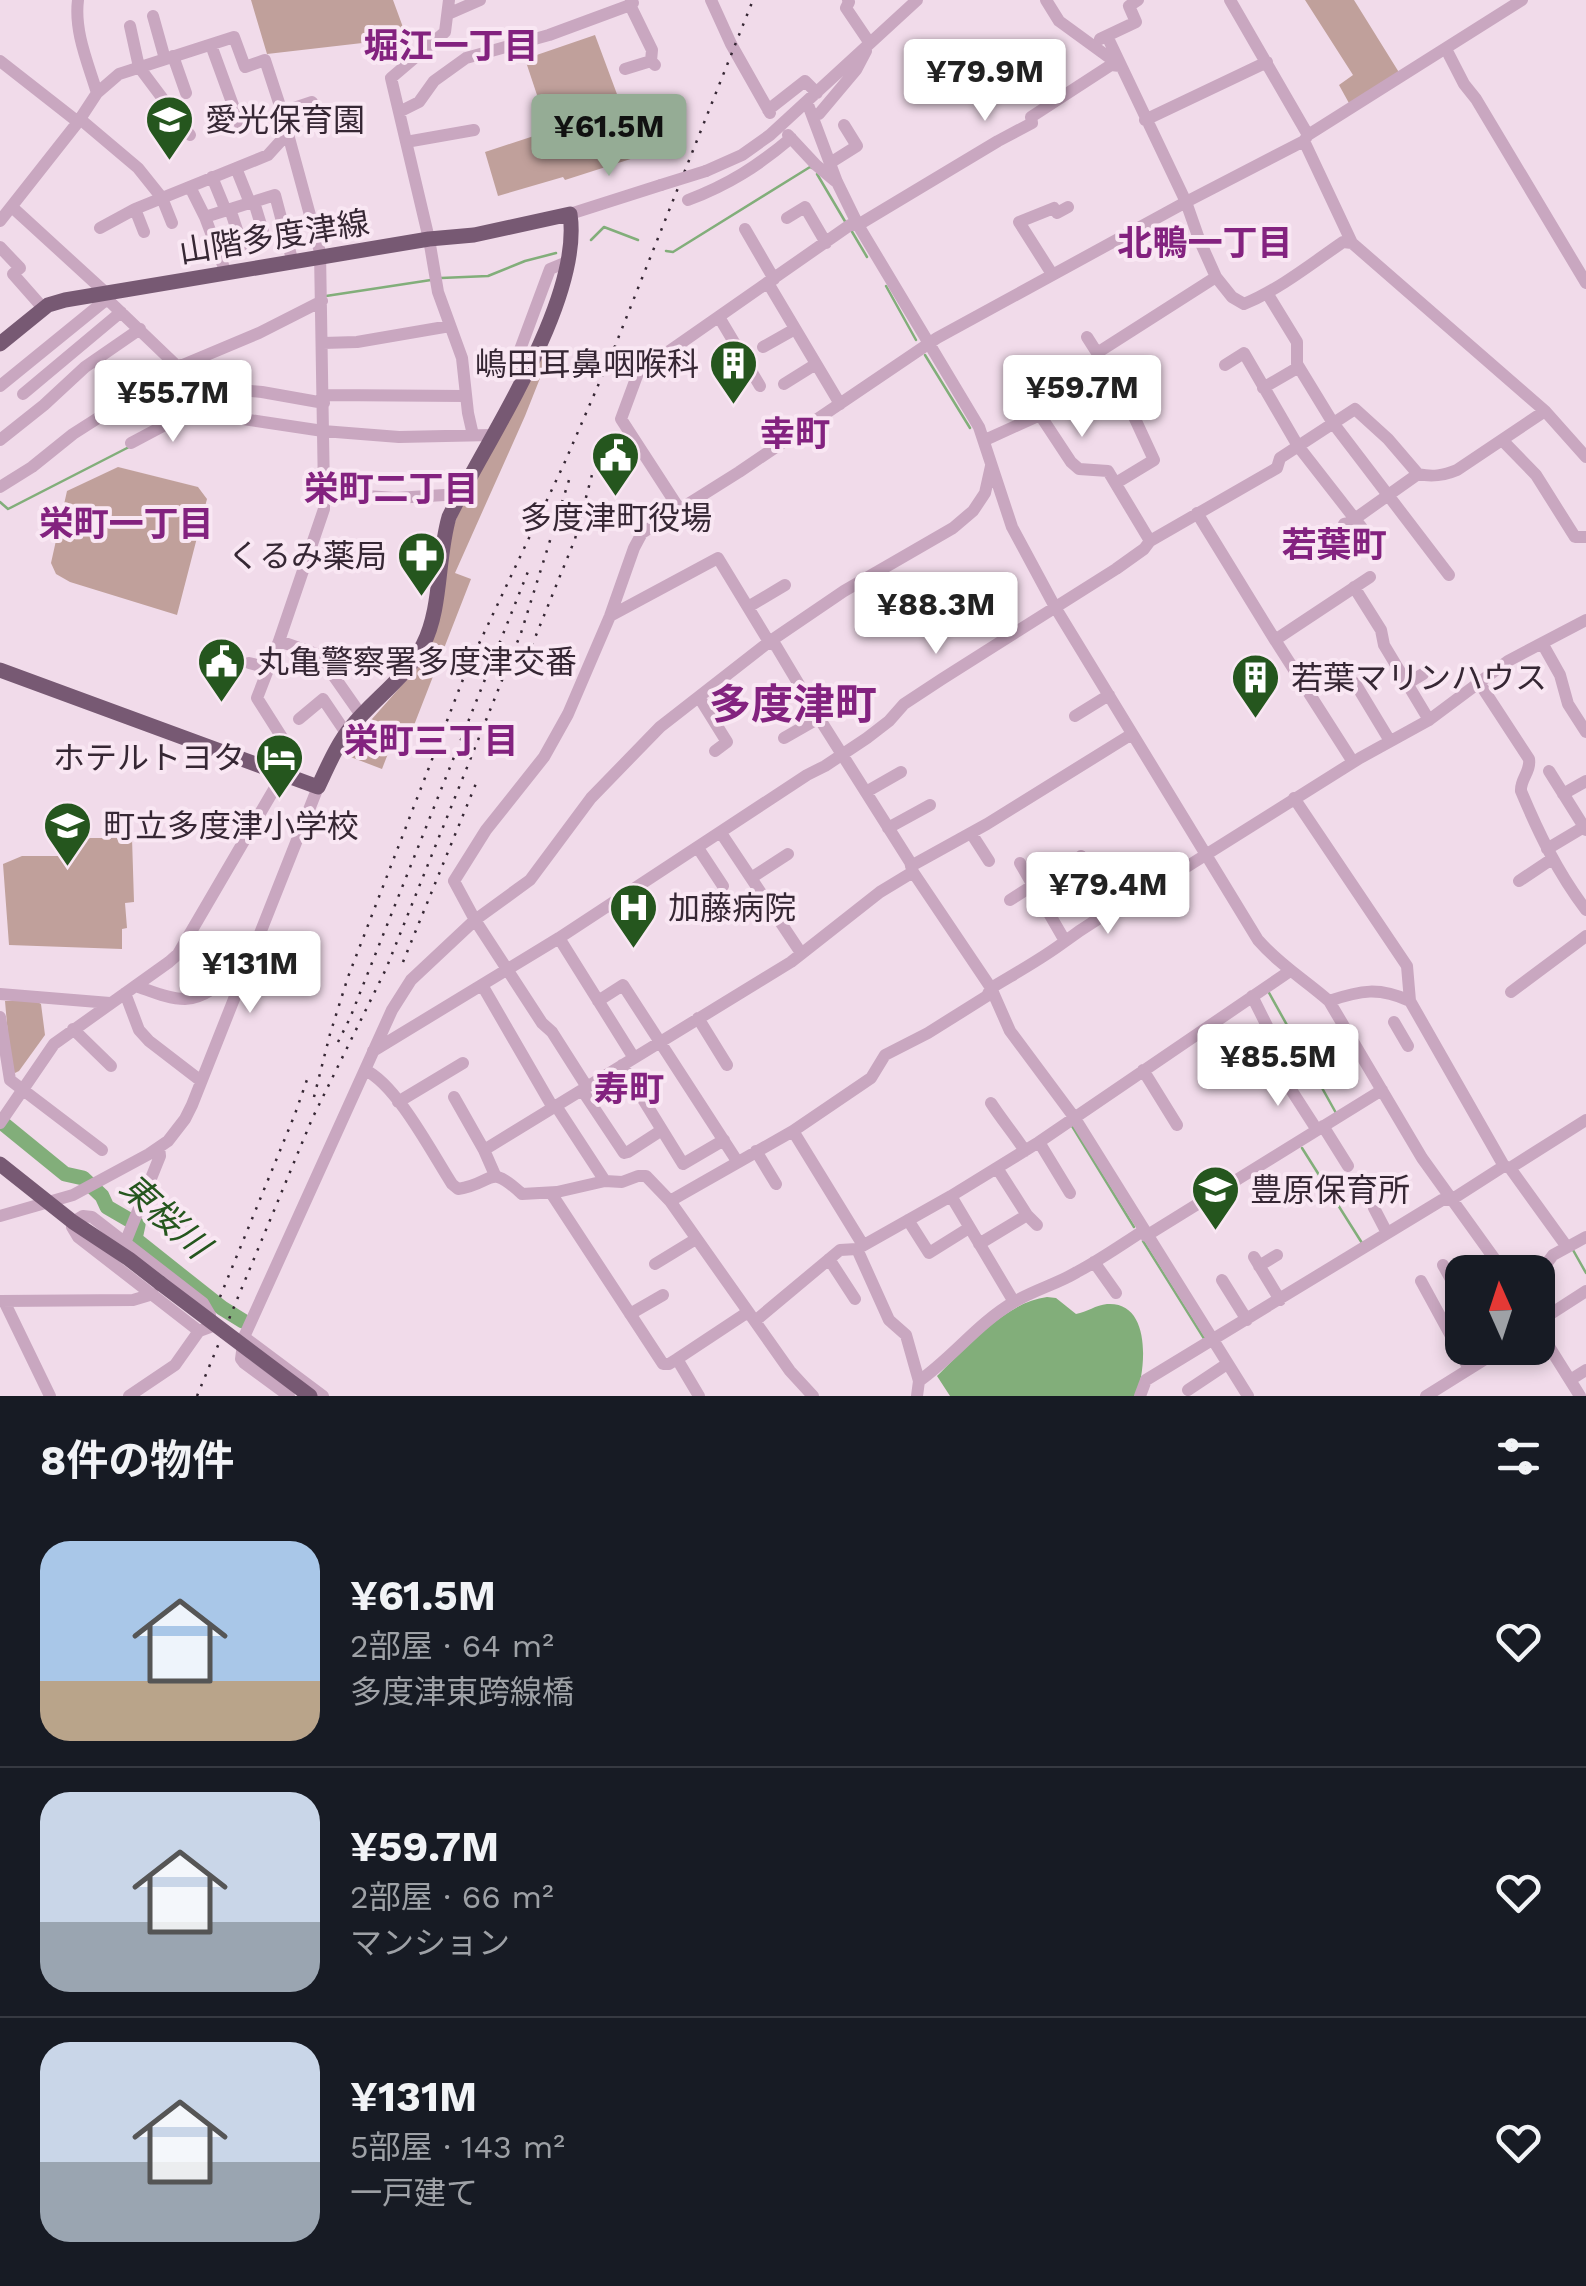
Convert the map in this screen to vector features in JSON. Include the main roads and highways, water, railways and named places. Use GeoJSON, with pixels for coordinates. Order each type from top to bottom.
{"type":"FeatureCollection","features":[{"type":"Feature","properties":{"kind":"main road","name":"山階多度津線"},"geometry":{"type":"LineString","coordinates":[[0,344],[48,304],[65,300],[429,239],[474,235],[570,214],[572,231],[567,262],[552,318],[449,517],[429,632],[413,662],[346,733],[318,786],[0,670]]}},
{"type":"Feature","properties":{"kind":"main road"},"geometry":{"type":"LineString","coordinates":[[0,1164],[73,1222],[129,1259],[157,1289],[310,1396]]}},
{"type":"Feature","properties":{"kind":"waterway"},"geometry":{"type":"LineString","coordinates":[[666,251],[673,252],[812,168]]}},
{"type":"Feature","properties":{"kind":"waterway"},"geometry":{"type":"LineString","coordinates":[[817,174],[846,223]]}},
{"type":"Feature","properties":{"kind":"waterway"},"geometry":{"type":"LineString","coordinates":[[591,240],[604,227],[638,240]]}},
{"type":"Feature","properties":{"kind":"waterway"},"geometry":{"type":"LineString","coordinates":[[851,230],[867,257]]}},
{"type":"Feature","properties":{"kind":"waterway"},"geometry":{"type":"LineString","coordinates":[[441,278],[488,276],[556,253]]}},
{"type":"Feature","properties":{"kind":"waterway"},"geometry":{"type":"LineString","coordinates":[[326,296],[431,280]]}},
{"type":"Feature","properties":{"kind":"waterway"},"geometry":{"type":"LineString","coordinates":[[886,286],[916,340]]}},
{"type":"Feature","properties":{"kind":"waterway"},"geometry":{"type":"LineString","coordinates":[[925,355],[970,428]]}},
{"type":"Feature","properties":{"kind":"waterway"},"geometry":{"type":"LineString","coordinates":[[0,502],[8,509],[129,447]]}},
{"type":"Feature","properties":{"kind":"waterway"},"geometry":{"type":"LineString","coordinates":[[1268,991],[1336,1113]]}},
{"type":"Feature","properties":{"kind":"waterway","name":"東桜川"},"geometry":{"type":"LineString","coordinates":[[0,1121],[65,1174],[83,1178],[102,1196],[107,1207],[138,1225],[135,1239],[243,1321]]}},
{"type":"Feature","properties":{"kind":"waterway"},"geometry":{"type":"LineString","coordinates":[[1072,1126],[1134,1227]]}},
{"type":"Feature","properties":{"kind":"waterway"},"geometry":{"type":"LineString","coordinates":[[1302,1148],[1362,1243]]}},
{"type":"Feature","properties":{"kind":"waterway"},"geometry":{"type":"LineString","coordinates":[[1143,1241],[1205,1340]]}},
{"type":"Feature","properties":{"kind":"waterway"},"geometry":{"type":"LineString","coordinates":[[1573,1250],[1586,1273]]}},
{"type":"Feature","properties":{"kind":"railway"},"geometry":{"type":"LineString","coordinates":[[314,1097],[348,977],[467,669],[613,351],[753,0]]}},
{"type":"Feature","properties":{"kind":"railway"},"geometry":{"type":"LineString","coordinates":[[524,665],[575,539],[593,471]]}},
{"type":"Feature","properties":{"kind":"railway"},"geometry":{"type":"LineString","coordinates":[[197,1396],[312,1119],[386,969],[521,633],[569,480]]}},
{"type":"Feature","properties":{"kind":"railway"},"geometry":{"type":"LineString","coordinates":[[338,1042],[529,569]]}},
{"type":"Feature","properties":{"kind":"railway"},"geometry":{"type":"LineString","coordinates":[[403,962],[477,781]]}},
{"type":"Feature","properties":{"kind":"railway"},"geometry":{"type":"LineString","coordinates":[[220,1297],[309,1074]]}},
{"type":"Feature","properties":{"kind":"place","name":"愛光保育園"},"geometry":{"type":"Point","coordinates":[170,162]}},
{"type":"Feature","properties":{"kind":"place","name":"嶋田耳鼻咽喉科"},"geometry":{"type":"Point","coordinates":[734,406]}},
{"type":"Feature","properties":{"kind":"place","name":"多度津町役場"},"geometry":{"type":"Point","coordinates":[616,498]}},
{"type":"Feature","properties":{"kind":"place","name":"くるみ薬局"},"geometry":{"type":"Point","coordinates":[422,598]}},
{"type":"Feature","properties":{"kind":"place","name":"丸亀警察署多度津交番"},"geometry":{"type":"Point","coordinates":[222,704]}},
{"type":"Feature","properties":{"kind":"place","name":"若葉マリンハウス"},"geometry":{"type":"Point","coordinates":[1256,720]}},
{"type":"Feature","properties":{"kind":"place","name":"ホテルトヨタ"},"geometry":{"type":"Point","coordinates":[280,800]}},
{"type":"Feature","properties":{"kind":"place","name":"町立多度津小学校"},"geometry":{"type":"Point","coordinates":[68,868]}},
{"type":"Feature","properties":{"kind":"place","name":"加藤病院"},"geometry":{"type":"Point","coordinates":[633,950]}},
{"type":"Feature","properties":{"kind":"place","name":"豊原保育所"},"geometry":{"type":"Point","coordinates":[1215,1232]}},
{"type":"Feature","properties":{"kind":"district","name":"堀江一丁目"},"geometry":{"type":"Point","coordinates":[451,46]}},
{"type":"Feature","properties":{"kind":"district","name":"北鴨一丁目"},"geometry":{"type":"Point","coordinates":[1205,243]}},
{"type":"Feature","properties":{"kind":"district","name":"幸町"},"geometry":{"type":"Point","coordinates":[795,434]}},
{"type":"Feature","properties":{"kind":"district","name":"栄町二丁目"},"geometry":{"type":"Point","coordinates":[391,489]}},
{"type":"Feature","properties":{"kind":"district","name":"栄町一丁目"},"geometry":{"type":"Point","coordinates":[126,524]}},
{"type":"Feature","properties":{"kind":"district","name":"若葉町"},"geometry":{"type":"Point","coordinates":[1334,545]}},
{"type":"Feature","properties":{"kind":"district","name":"多度津町"},"geometry":{"type":"Point","coordinates":[793,704]}},
{"type":"Feature","properties":{"kind":"district","name":"栄町三丁目"},"geometry":{"type":"Point","coordinates":[431,741]}},
{"type":"Feature","properties":{"kind":"district","name":"寿町"},"geometry":{"type":"Point","coordinates":[629,1089]}}]}
